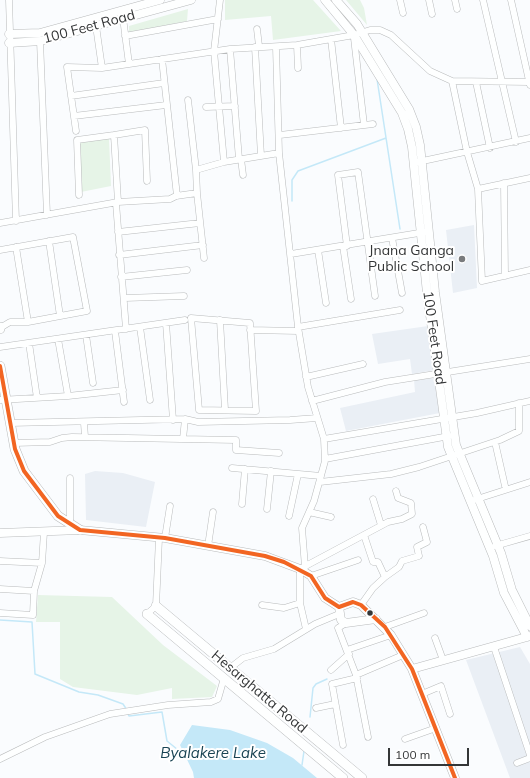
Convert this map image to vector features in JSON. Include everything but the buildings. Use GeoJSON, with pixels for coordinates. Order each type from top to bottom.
{"type":"FeatureCollection","features":[{"type":"Feature","properties":{"kind":"main road","name":"100 Feet Road"},"geometry":{"type":"LineString","coordinates":[[9,34],[40,33],[160,0]]}},
{"type":"Feature","properties":{"kind":"main road","name":"100 Feet Road"},"geometry":{"type":"LineString","coordinates":[[10,43],[40,41],[191,0]]}},
{"type":"Feature","properties":{"kind":"main road","name":"100 Feet Road"},"geometry":{"type":"LineString","coordinates":[[325,0],[358,34]]}},
{"type":"Feature","properties":{"kind":"main road","name":"100 Feet Road"},"geometry":{"type":"LineString","coordinates":[[336,0],[358,34],[402,113],[410,138],[417,162],[442,374],[451,436],[456,454],[474,500],[512,590],[530,626]]}},
{"type":"Feature","properties":{"kind":"main road"},"geometry":{"type":"LineString","coordinates":[[0,366],[3,400],[14,443],[24,471],[58,516],[80,530]]}},
{"type":"Feature","properties":{"kind":"main road"},"geometry":{"type":"LineString","coordinates":[[0,533],[80,530],[162,538],[265,556],[303,568],[311,576],[325,598],[339,611],[341,620],[346,623],[376,619]]}},
{"type":"Feature","properties":{"kind":"main road","name":"100 Feet Road"},"geometry":{"type":"LineString","coordinates":[[494,546],[504,593],[528,637]]}},
{"type":"Feature","properties":{"kind":"main road"},"geometry":{"type":"LineString","coordinates":[[339,611],[353,602],[361,605],[385,627],[391,635],[412,669],[455,778]]}},
{"type":"Feature","properties":{"kind":"main road","name":"Hesarghatta Road"},"geometry":{"type":"LineString","coordinates":[[156,606],[362,778]]}},
{"type":"Feature","properties":{"kind":"main road","name":"Hesarghatta Road"},"geometry":{"type":"LineString","coordinates":[[147,614],[343,778]]}},
{"type":"Feature","properties":{"kind":"main road"},"geometry":{"type":"LineString","coordinates":[[412,669],[528,637]]}},
{"type":"Feature","properties":{"kind":"street"},"geometry":{"type":"LineString","coordinates":[[9,0],[16,221]]}},
{"type":"Feature","properties":{"kind":"street"},"geometry":{"type":"LineString","coordinates":[[220,0],[214,51],[224,162]]}},
{"type":"Feature","properties":{"kind":"street"},"geometry":{"type":"LineString","coordinates":[[400,0],[403,13]]}},
{"type":"Feature","properties":{"kind":"street"},"geometry":{"type":"LineString","coordinates":[[429,0],[432,14]]}},
{"type":"Feature","properties":{"kind":"street"},"geometry":{"type":"LineString","coordinates":[[455,0],[457,9]]}},
{"type":"Feature","properties":{"kind":"street"},"geometry":{"type":"LineString","coordinates":[[483,0],[516,142]]}},
{"type":"Feature","properties":{"kind":"street"},"geometry":{"type":"LineString","coordinates":[[76,131],[67,67],[102,68],[230,48],[297,45],[380,30],[391,35],[430,71],[452,81],[530,84],[511,0]]}},
{"type":"Feature","properties":{"kind":"street"},"geometry":{"type":"LineString","coordinates":[[123,18],[129,64]]}},
{"type":"Feature","properties":{"kind":"street"},"geometry":{"type":"LineString","coordinates":[[125,36],[218,19]]}},
{"type":"Feature","properties":{"kind":"street"},"geometry":{"type":"LineString","coordinates":[[96,26],[102,68]]}},
{"type":"Feature","properties":{"kind":"street"},"geometry":{"type":"LineString","coordinates":[[257,29],[261,156]]}},
{"type":"Feature","properties":{"kind":"street"},"geometry":{"type":"LineString","coordinates":[[358,34],[364,126]]}},
{"type":"Feature","properties":{"kind":"street"},"geometry":{"type":"LineString","coordinates":[[331,39],[341,128]]}},
{"type":"Feature","properties":{"kind":"street"},"geometry":{"type":"LineString","coordinates":[[40,41],[47,215]]}},
{"type":"Feature","properties":{"kind":"street"},"geometry":{"type":"LineString","coordinates":[[297,45],[298,68]]}},
{"type":"Feature","properties":{"kind":"street"},"geometry":{"type":"LineString","coordinates":[[276,47],[279,153],[298,329],[306,377],[324,439],[325,459],[320,482],[302,528],[303,568],[300,603],[306,629]]}},
{"type":"Feature","properties":{"kind":"street"},"geometry":{"type":"LineString","coordinates":[[230,48],[240,159],[243,175]]}},
{"type":"Feature","properties":{"kind":"street"},"geometry":{"type":"LineString","coordinates":[[162,59],[177,196]]}},
{"type":"Feature","properties":{"kind":"street"},"geometry":{"type":"LineString","coordinates":[[452,81],[467,152],[478,189],[482,281],[530,270]]}},
{"type":"Feature","properties":{"kind":"street"},"geometry":{"type":"LineString","coordinates":[[476,82],[490,148]]}},
{"type":"Feature","properties":{"kind":"street"},"geometry":{"type":"LineString","coordinates":[[71,96],[164,83]]}},
{"type":"Feature","properties":{"kind":"street"},"geometry":{"type":"LineString","coordinates":[[188,100],[204,258]]}},
{"type":"Feature","properties":{"kind":"street"},"geometry":{"type":"LineString","coordinates":[[74,116],[166,105]]}},
{"type":"Feature","properties":{"kind":"street"},"geometry":{"type":"LineString","coordinates":[[206,107],[235,106]]}},
{"type":"Feature","properties":{"kind":"street"},"geometry":{"type":"LineString","coordinates":[[280,135],[374,124]]}},
{"type":"Feature","properties":{"kind":"street"},"geometry":{"type":"LineString","coordinates":[[79,195],[77,140],[145,130],[147,181]]}},
{"type":"Feature","properties":{"kind":"street"},"geometry":{"type":"LineString","coordinates":[[114,135],[119,255],[125,298],[126,329]]}},
{"type":"Feature","properties":{"kind":"street"},"geometry":{"type":"LineString","coordinates":[[417,162],[490,148],[530,138]]}},
{"type":"Feature","properties":{"kind":"street"},"geometry":{"type":"LineString","coordinates":[[196,170],[224,162],[279,153]]}},
{"type":"Feature","properties":{"kind":"street"},"geometry":{"type":"LineString","coordinates":[[351,299],[338,175],[358,172],[369,242],[375,296]]}},
{"type":"Feature","properties":{"kind":"street"},"geometry":{"type":"LineString","coordinates":[[478,189],[530,178]]}},
{"type":"Feature","properties":{"kind":"street"},"geometry":{"type":"LineString","coordinates":[[504,183],[505,276]]}},
{"type":"Feature","properties":{"kind":"street"},"geometry":{"type":"LineString","coordinates":[[0,223],[117,203],[170,199],[177,196],[197,193]]}},
{"type":"Feature","properties":{"kind":"street"},"geometry":{"type":"LineString","coordinates":[[118,232],[200,223]]}},
{"type":"Feature","properties":{"kind":"street"},"geometry":{"type":"LineString","coordinates":[[290,254],[425,232]]}},
{"type":"Feature","properties":{"kind":"street"},"geometry":{"type":"LineString","coordinates":[[0,250],[73,237],[87,311],[28,322],[10,322],[0,328]]}},
{"type":"Feature","properties":{"kind":"street"},"geometry":{"type":"LineString","coordinates":[[392,238],[402,293]]}},
{"type":"Feature","properties":{"kind":"street"},"geometry":{"type":"LineString","coordinates":[[49,241],[60,316]]}},
{"type":"Feature","properties":{"kind":"street"},"geometry":{"type":"LineString","coordinates":[[119,255],[203,245]]}},
{"type":"Feature","properties":{"kind":"street"},"geometry":{"type":"LineString","coordinates":[[16,247],[28,322]]}},
{"type":"Feature","properties":{"kind":"street"},"geometry":{"type":"LineString","coordinates":[[318,250],[326,302]]}},
{"type":"Feature","properties":{"kind":"street"},"geometry":{"type":"LineString","coordinates":[[121,277],[187,270]]}},
{"type":"Feature","properties":{"kind":"street"},"geometry":{"type":"LineString","coordinates":[[125,298],[184,296]]}},
{"type":"Feature","properties":{"kind":"street"},"geometry":{"type":"LineString","coordinates":[[250,330],[298,329],[400,310]]}},
{"type":"Feature","properties":{"kind":"street"},"geometry":{"type":"LineString","coordinates":[[191,318],[220,320],[250,323],[256,410],[199,410],[191,318]]}},
{"type":"Feature","properties":{"kind":"street"},"geometry":{"type":"LineString","coordinates":[[0,347],[185,320]]}},
{"type":"Feature","properties":{"kind":"street"},"geometry":{"type":"LineString","coordinates":[[220,320],[225,410]]}},
{"type":"Feature","properties":{"kind":"street"},"geometry":{"type":"LineString","coordinates":[[166,323],[173,420]]}},
{"type":"Feature","properties":{"kind":"street"},"geometry":{"type":"LineString","coordinates":[[140,327],[150,400]]}},
{"type":"Feature","properties":{"kind":"street"},"geometry":{"type":"LineString","coordinates":[[115,331],[124,402]]}},
{"type":"Feature","properties":{"kind":"street"},"geometry":{"type":"LineString","coordinates":[[86,335],[93,383]]}},
{"type":"Feature","properties":{"kind":"street"},"geometry":{"type":"LineString","coordinates":[[58,339],[68,396]]}},
{"type":"Feature","properties":{"kind":"street"},"geometry":{"type":"LineString","coordinates":[[29,343],[37,398]]}},
{"type":"Feature","properties":{"kind":"street"},"geometry":{"type":"LineString","coordinates":[[312,401],[384,382],[530,359]]}},
{"type":"Feature","properties":{"kind":"street"},"geometry":{"type":"LineString","coordinates":[[306,377],[363,364]]}},
{"type":"Feature","properties":{"kind":"street"},"geometry":{"type":"LineString","coordinates":[[3,400],[68,396],[123,390]]}},
{"type":"Feature","properties":{"kind":"street"},"geometry":{"type":"LineString","coordinates":[[324,439],[477,413],[530,401]]}},
{"type":"Feature","properties":{"kind":"street"},"geometry":{"type":"LineString","coordinates":[[320,482],[391,474],[419,467],[495,442],[519,431],[519,403]]}},
{"type":"Feature","properties":{"kind":"street"},"geometry":{"type":"LineString","coordinates":[[10,423],[84,423],[185,419],[198,422],[317,418]]}},
{"type":"Feature","properties":{"kind":"street"},"geometry":{"type":"LineString","coordinates":[[183,439],[185,419]]}},
{"type":"Feature","properties":{"kind":"street"},"geometry":{"type":"LineString","coordinates":[[84,423],[85,437]]}},
{"type":"Feature","properties":{"kind":"street"},"geometry":{"type":"LineString","coordinates":[[325,459],[451,436]]}},
{"type":"Feature","properties":{"kind":"street"},"geometry":{"type":"LineString","coordinates":[[14,443],[50,442],[62,438],[85,437],[236,440],[236,450],[279,453]]}},
{"type":"Feature","properties":{"kind":"street"},"geometry":{"type":"LineString","coordinates":[[495,442],[505,486]]}},
{"type":"Feature","properties":{"kind":"street"},"geometry":{"type":"LineString","coordinates":[[232,468],[321,476]]}},
{"type":"Feature","properties":{"kind":"street"},"geometry":{"type":"LineString","coordinates":[[242,504],[245,469]]}},
{"type":"Feature","properties":{"kind":"street"},"geometry":{"type":"LineString","coordinates":[[267,509],[271,471]]}},
{"type":"Feature","properties":{"kind":"street"},"geometry":{"type":"LineString","coordinates":[[289,516],[298,474]]}},
{"type":"Feature","properties":{"kind":"street"},"geometry":{"type":"LineString","coordinates":[[70,478],[70,523]]}},
{"type":"Feature","properties":{"kind":"street"},"geometry":{"type":"LineString","coordinates":[[474,500],[530,482]]}},
{"type":"Feature","properties":{"kind":"street"},"geometry":{"type":"LineString","coordinates":[[303,568],[388,522],[402,519],[412,514],[412,503],[398,498],[396,491]]}},
{"type":"Feature","properties":{"kind":"street"},"geometry":{"type":"LineString","coordinates":[[373,499],[381,526]]}},
{"type":"Feature","properties":{"kind":"street"},"geometry":{"type":"LineString","coordinates":[[147,614],[156,606],[162,538],[170,506]]}},
{"type":"Feature","properties":{"kind":"street"},"geometry":{"type":"LineString","coordinates":[[208,546],[213,512]]}},
{"type":"Feature","properties":{"kind":"street"},"geometry":{"type":"LineString","coordinates":[[309,512],[331,517]]}},
{"type":"Feature","properties":{"kind":"street"},"geometry":{"type":"LineString","coordinates":[[361,605],[373,588],[385,577],[399,568],[402,561],[419,556],[417,547],[427,542],[423,527]]}},
{"type":"Feature","properties":{"kind":"street"},"geometry":{"type":"LineString","coordinates":[[0,614],[33,615],[34,591],[42,563],[44,532]]}},
{"type":"Feature","properties":{"kind":"street"},"geometry":{"type":"LineString","coordinates":[[364,535],[373,562],[378,562],[385,577]]}},
{"type":"Feature","properties":{"kind":"street"},"geometry":{"type":"LineString","coordinates":[[494,546],[530,536]]}},
{"type":"Feature","properties":{"kind":"street"},"geometry":{"type":"LineString","coordinates":[[311,576],[358,560]]}},
{"type":"Feature","properties":{"kind":"street"},"geometry":{"type":"LineString","coordinates":[[0,562],[42,563]]}},
{"type":"Feature","properties":{"kind":"street"},"geometry":{"type":"LineString","coordinates":[[0,589],[34,591]]}},
{"type":"Feature","properties":{"kind":"street"},"geometry":{"type":"LineString","coordinates":[[262,605],[284,608],[300,603]]}},
{"type":"Feature","properties":{"kind":"street"},"geometry":{"type":"LineString","coordinates":[[230,668],[243,658],[274,649],[339,611]]}},
{"type":"Feature","properties":{"kind":"street"},"geometry":{"type":"LineString","coordinates":[[385,627],[424,613]]}},
{"type":"Feature","properties":{"kind":"street"},"geometry":{"type":"LineString","coordinates":[[346,623],[338,628],[357,676],[368,737]]}},
{"type":"Feature","properties":{"kind":"street"},"geometry":{"type":"LineString","coordinates":[[331,670],[348,652],[391,635]]}},
{"type":"Feature","properties":{"kind":"street"},"geometry":{"type":"LineString","coordinates":[[435,638],[442,660]]}},
{"type":"Feature","properties":{"kind":"street"},"geometry":{"type":"LineString","coordinates":[[494,647],[530,756],[517,763]]}},
{"type":"Feature","properties":{"kind":"street"},"geometry":{"type":"LineString","coordinates":[[343,744],[332,684],[357,676],[404,655]]}},
{"type":"Feature","properties":{"kind":"street"},"geometry":{"type":"LineString","coordinates":[[0,758],[45,737],[110,714],[168,705],[211,702],[218,699],[224,678]]}},
{"type":"Feature","properties":{"kind":"street"},"geometry":{"type":"LineString","coordinates":[[422,694],[441,686],[450,714]]}},
{"type":"Feature","properties":{"kind":"street"},"geometry":{"type":"LineString","coordinates":[[316,708],[336,704]]}},
{"type":"Feature","properties":{"kind":"street"},"geometry":{"type":"LineString","coordinates":[[405,739],[436,728]]}},
{"type":"Feature","properties":{"kind":"shaded area","name":"Jnana Ganga Public School"},"geometry":{"type":"Polygon","coordinates":[[[474,225],[477,288],[453,293],[446,230],[474,225]]]}},
{"type":"Feature","properties":{"kind":"shaded area"},"geometry":{"type":"Polygon","coordinates":[[[428,326],[435,370],[412,374],[410,359],[378,364],[372,334],[428,326]]]}},
{"type":"Feature","properties":{"kind":"shaded area"},"geometry":{"type":"Polygon","coordinates":[[[434,378],[440,413],[346,431],[340,408],[415,392],[414,380],[434,378]]]}},
{"type":"Feature","properties":{"kind":"shaded area"},"geometry":{"type":"Polygon","coordinates":[[[95,471],[123,473],[155,482],[146,527],[86,520],[85,474],[95,471]]]}},
{"type":"Feature","properties":{"kind":"shaded area"},"geometry":{"type":"Polygon","coordinates":[[[520,647],[530,664],[530,778],[510,778],[466,660],[520,647]]]}},
{"type":"Feature","properties":{"kind":"green space"},"geometry":{"type":"Polygon","coordinates":[[[225,0],[313,0],[341,31],[273,40],[271,16],[225,20],[225,0]]]}},
{"type":"Feature","properties":{"kind":"green space"},"geometry":{"type":"Polygon","coordinates":[[[346,0],[360,0],[364,8],[367,25],[346,0]]]}},
{"type":"Feature","properties":{"kind":"green space"},"geometry":{"type":"Polygon","coordinates":[[[188,9],[187,21],[129,33],[129,26],[188,9]]]}},
{"type":"Feature","properties":{"kind":"green space"},"geometry":{"type":"Polygon","coordinates":[[[109,138],[111,186],[81,192],[79,142],[109,138]]]}},
{"type":"Feature","properties":{"kind":"green space"},"geometry":{"type":"Polygon","coordinates":[[[38,595],[112,597],[163,645],[217,686],[212,697],[172,699],[172,688],[137,695],[73,687],[60,679],[60,622],[36,622],[38,595]]]}},
{"type":"Feature","properties":{"kind":"water","name":"Byalakere Lake"},"geometry":{"type":"Polygon","coordinates":[[[192,725],[230,730],[267,743],[293,758],[317,778],[194,778],[193,772],[180,745],[192,725]]]}},
{"type":"Feature","properties":{"kind":"waterway"},"geometry":{"type":"LineString","coordinates":[[377,79],[400,229]]}},
{"type":"Feature","properties":{"kind":"waterway"},"geometry":{"type":"LineString","coordinates":[[292,201],[292,180],[298,171],[386,138]]}},
{"type":"Feature","properties":{"kind":"waterway"},"geometry":{"type":"LineString","coordinates":[[0,620],[32,622],[35,674],[79,692],[98,695],[123,704],[127,710]]}},
{"type":"Feature","properties":{"kind":"waterway"},"geometry":{"type":"LineString","coordinates":[[310,717],[313,688],[316,684],[327,679]]}},
{"type":"Feature","properties":{"kind":"waterway"},"geometry":{"type":"LineString","coordinates":[[128,714],[129,716],[162,712],[167,741],[188,758]]}},
{"type":"Feature","properties":{"kind":"waterway"},"geometry":{"type":"LineString","coordinates":[[302,765],[304,751]]}},
{"type":"Feature","properties":{"kind":"transit line"},"geometry":{"type":"LineString","coordinates":[[0,366],[15,449],[24,471],[58,516],[80,530],[165,538],[265,556],[284,562],[311,576],[325,598],[339,607],[353,602],[361,605],[385,627],[412,669],[455,778]]}},
{"type":"Feature","properties":{"kind":"place","name":"Jnana Ganga Public School"},"geometry":{"type":"Point","coordinates":[462,259]}}]}
